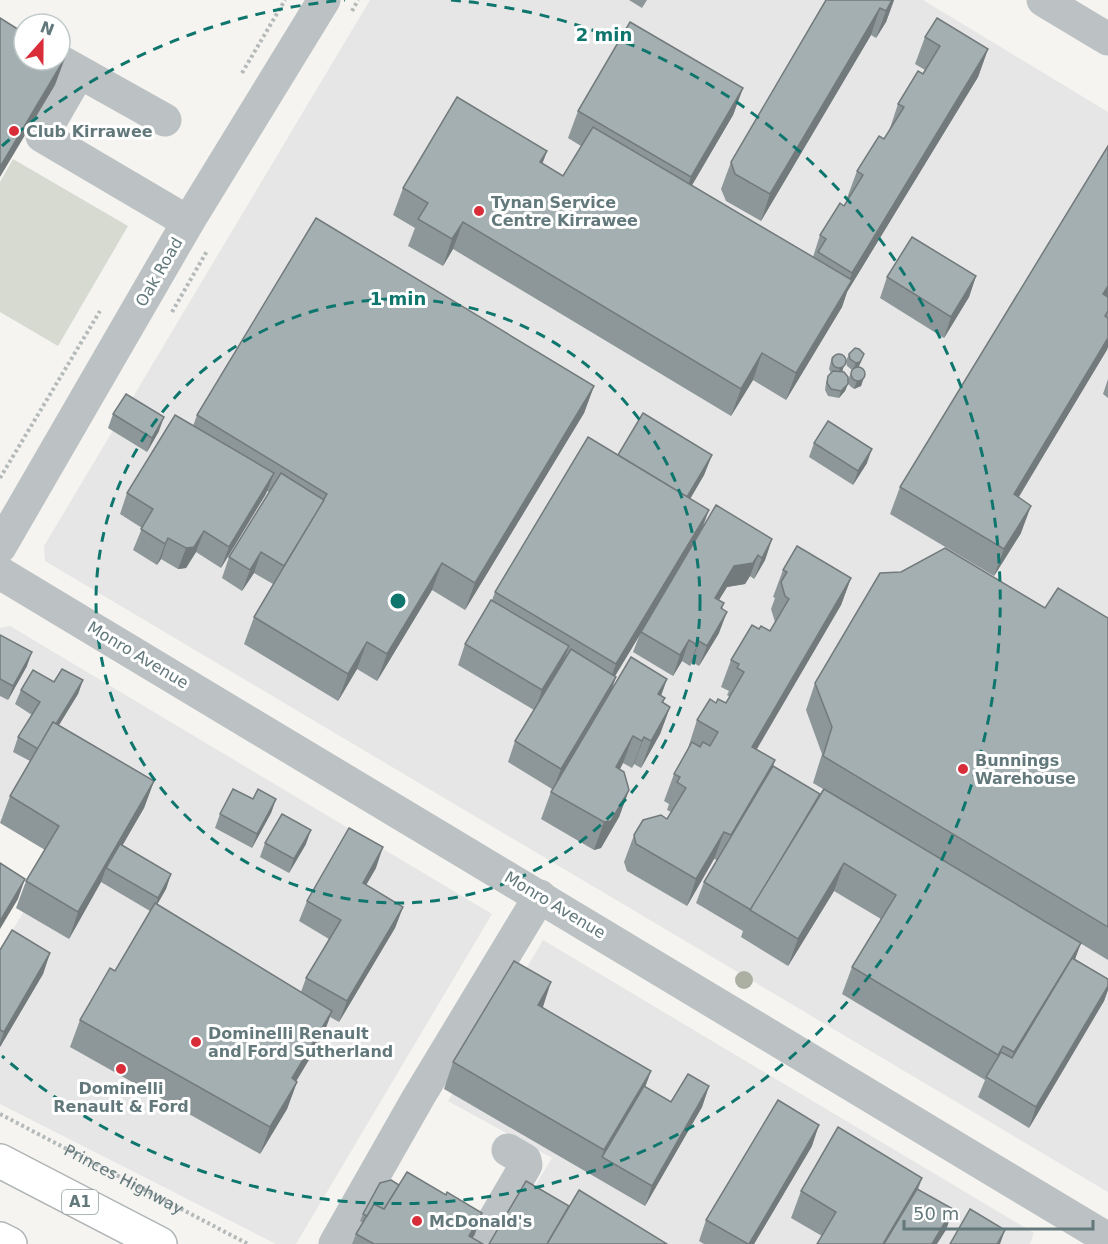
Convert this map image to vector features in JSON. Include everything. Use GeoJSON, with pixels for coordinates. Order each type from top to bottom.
{"type":"FeatureCollection","features":[{"type":"Feature","properties":{"kind":"highway","name":"A1"},"geometry":{"type":"LineString","coordinates":[[0,1161],[160,1244]]}},
{"type":"Feature","properties":{"kind":"highway"},"geometry":{"type":"LineString","coordinates":[[0,1239],[10,1244]]}},
{"type":"Feature","properties":{"kind":"street","name":"Oak Road"},"geometry":{"type":"LineString","coordinates":[[0,547],[188,222],[324,0]]}},
{"type":"Feature","properties":{"kind":"street"},"geometry":{"type":"LineString","coordinates":[[1043,0],[1108,39]]}},
{"type":"Feature","properties":{"kind":"street"},"geometry":{"type":"LineString","coordinates":[[72,68],[165,120]]}},
{"type":"Feature","properties":{"kind":"street"},"geometry":{"type":"LineString","coordinates":[[67,72],[42,136],[188,222]]}},
{"type":"Feature","properties":{"kind":"street","name":"Monro Avenue"},"geometry":{"type":"LineString","coordinates":[[0,573],[1108,1239]]}},
{"type":"Feature","properties":{"kind":"street"},"geometry":{"type":"LineString","coordinates":[[335,1244],[418,1098],[540,896]]}},
{"type":"Feature","properties":{"kind":"street"},"geometry":{"type":"LineString","coordinates":[[483,1239],[526,1165],[525,1160],[503,1147]]}},
{"type":"Feature","properties":{"kind":"path","name":"Princes Highway"},"geometry":{"type":"LineString","coordinates":[[0,1114],[248,1244]]}},
{"type":"Feature","properties":{"kind":"shaded area"},"geometry":{"type":"Polygon","coordinates":[[[370,0],[923,0],[1108,112],[1108,1192],[45,561],[44,546],[370,0]]]}},
{"type":"Feature","properties":{"kind":"shaded area"},"geometry":{"type":"Polygon","coordinates":[[[13,159],[128,226],[58,346],[0,312],[0,182],[13,159]]]}},
{"type":"Feature","properties":{"kind":"shaded area"},"geometry":{"type":"Polygon","coordinates":[[[10,626],[492,914],[296,1244],[276,1244],[0,1104],[0,951],[57,856],[0,822],[0,628],[10,626]]]}},
{"type":"Feature","properties":{"kind":"shaded area"},"geometry":{"type":"Polygon","coordinates":[[[543,940],[1034,1233],[1030,1244],[500,1244],[552,1158],[448,1101],[543,940]]]}},
{"type":"Feature","properties":{"kind":"building"},"geometry":{"type":"Polygon","coordinates":[[[826,0],[892,0],[886,11],[880,8],[770,194],[735,174],[731,162],[826,0]]]}},
{"type":"Feature","properties":{"kind":"building","name":"Club Kirrawee"},"geometry":{"type":"Polygon","coordinates":[[[0,18],[12,26],[12,72],[57,72],[0,167],[0,18]]]}},
{"type":"Feature","properties":{"kind":"building"},"geometry":{"type":"Polygon","coordinates":[[[937,18],[988,49],[852,273],[818,252],[826,239],[820,235],[840,203],[844,206],[863,175],[857,171],[879,136],[884,139],[904,107],[898,104],[918,71],[923,74],[940,46],[925,37],[937,18]]]}},
{"type":"Feature","properties":{"kind":"building"},"geometry":{"type":"Polygon","coordinates":[[[630,22],[743,88],[691,177],[578,111],[630,22]]]}},
{"type":"Feature","properties":{"kind":"building"},"geometry":{"type":"Polygon","coordinates":[[[457,97],[547,151],[540,162],[563,176],[593,127],[852,280],[796,373],[762,353],[741,389],[463,222],[452,239],[418,219],[428,203],[403,188],[457,97]]]}},
{"type":"Feature","properties":{"kind":"building"},"geometry":{"type":"Polygon","coordinates":[[[1108,146],[1108,286],[1103,294],[1108,297],[1108,311],[1105,316],[1108,318],[1108,338],[1014,494],[1031,506],[1004,549],[900,487],[1108,146]]]}},
{"type":"Feature","properties":{"kind":"building"},"geometry":{"type":"Polygon","coordinates":[[[316,218],[594,386],[475,583],[442,563],[387,654],[367,642],[348,674],[254,617],[327,494],[197,415],[316,218]]]}},
{"type":"Feature","properties":{"kind":"building"},"geometry":{"type":"Polygon","coordinates":[[[912,237],[976,276],[951,317],[887,277],[912,237]]]}},
{"type":"Feature","properties":{"kind":"building"},"geometry":{"type":"Polygon","coordinates":[[[855,348],[864,354],[860,362],[856,363],[850,359],[849,354],[855,348]]]}},
{"type":"Feature","properties":{"kind":"building"},"geometry":{"type":"Polygon","coordinates":[[[836,354],[842,354],[846,361],[842,368],[836,368],[832,364],[832,358],[836,354]]]}},
{"type":"Feature","properties":{"kind":"building"},"geometry":{"type":"Polygon","coordinates":[[[855,367],[861,367],[865,374],[861,381],[855,381],[851,377],[851,371],[855,367]]]}},
{"type":"Feature","properties":{"kind":"building"},"geometry":{"type":"Polygon","coordinates":[[[833,371],[844,372],[848,377],[848,384],[841,391],[831,389],[827,383],[828,376],[833,371]]]}},
{"type":"Feature","properties":{"kind":"building"},"geometry":{"type":"Polygon","coordinates":[[[126,394],[164,417],[152,438],[113,414],[126,394]]]}},
{"type":"Feature","properties":{"kind":"building"},"geometry":{"type":"Polygon","coordinates":[[[643,413],[712,455],[687,497],[618,455],[643,413]]]}},
{"type":"Feature","properties":{"kind":"building"},"geometry":{"type":"Polygon","coordinates":[[[175,415],[274,473],[229,547],[204,531],[194,547],[186,548],[168,538],[165,544],[141,529],[153,509],[127,493],[175,415]]]}},
{"type":"Feature","properties":{"kind":"building"},"geometry":{"type":"Polygon","coordinates":[[[828,421],[872,449],[858,471],[814,443],[828,421]]]}},
{"type":"Feature","properties":{"kind":"building"},"geometry":{"type":"Polygon","coordinates":[[[588,437],[709,510],[616,664],[495,592],[588,437]]]}},
{"type":"Feature","properties":{"kind":"building"},"geometry":{"type":"Polygon","coordinates":[[[281,473],[324,500],[284,566],[261,552],[250,570],[229,557],[281,473]]]}},
{"type":"Feature","properties":{"kind":"building"},"geometry":{"type":"Polygon","coordinates":[[[716,505],[772,539],[762,558],[758,555],[753,563],[734,566],[715,598],[724,603],[721,608],[727,612],[707,646],[699,641],[697,645],[689,640],[680,655],[641,632],[716,505]]]}},
{"type":"Feature","properties":{"kind":"building"},"geometry":{"type":"Polygon","coordinates":[[[797,546],[851,578],[752,747],[775,760],[731,835],[724,832],[696,879],[636,844],[634,835],[643,820],[661,815],[667,819],[686,788],[677,782],[680,777],[674,774],[692,742],[700,747],[703,742],[710,746],[718,732],[697,720],[710,699],[716,703],[718,699],[726,703],[744,672],[737,668],[739,664],[731,660],[752,625],[759,629],[761,626],[770,631],[789,599],[785,596],[781,582],[787,572],[783,570],[797,546]]]}},
{"type":"Feature","properties":{"kind":"building","name":"Bunnings Warehouse"},"geometry":{"type":"Polygon","coordinates":[[[945,548],[1045,608],[1058,588],[1108,618],[1108,927],[823,756],[832,727],[815,683],[880,573],[901,572],[945,548]]]}},
{"type":"Feature","properties":{"kind":"building"},"geometry":{"type":"Polygon","coordinates":[[[491,600],[569,646],[542,690],[465,644],[491,600]]]}},
{"type":"Feature","properties":{"kind":"building"},"geometry":{"type":"Polygon","coordinates":[[[0,635],[32,652],[13,686],[0,679],[0,635]]]}},
{"type":"Feature","properties":{"kind":"building"},"geometry":{"type":"Polygon","coordinates":[[[571,649],[616,677],[561,769],[515,741],[571,649]]]}},
{"type":"Feature","properties":{"kind":"building"},"geometry":{"type":"Polygon","coordinates":[[[631,657],[667,679],[658,694],[665,698],[662,702],[670,707],[651,741],[644,737],[642,741],[633,736],[616,767],[624,772],[629,790],[611,821],[604,822],[551,792],[631,657]]]}},
{"type":"Feature","properties":{"kind":"building"},"geometry":{"type":"Polygon","coordinates":[[[62,669],[83,680],[56,724],[53,722],[38,749],[18,737],[40,702],[21,690],[33,670],[54,682],[62,669]]]}},
{"type":"Feature","properties":{"kind":"building"},"geometry":{"type":"Polygon","coordinates":[[[53,722],[154,781],[78,912],[26,881],[59,826],[10,796],[53,722]]]}},
{"type":"Feature","properties":{"kind":"building"},"geometry":{"type":"Polygon","coordinates":[[[773,766],[820,794],[751,910],[704,882],[773,766]]]}},
{"type":"Feature","properties":{"kind":"building"},"geometry":{"type":"Polygon","coordinates":[[[233,789],[253,799],[258,789],[276,799],[257,834],[220,814],[233,789]]]}},
{"type":"Feature","properties":{"kind":"building"},"geometry":{"type":"Polygon","coordinates":[[[824,789],[1081,943],[1014,1052],[1003,1046],[998,1055],[852,967],[896,895],[844,863],[798,939],[750,910],[824,789]]]}},
{"type":"Feature","properties":{"kind":"building"},"geometry":{"type":"Polygon","coordinates":[[[282,814],[311,830],[294,859],[265,843],[282,814]]]}},
{"type":"Feature","properties":{"kind":"building"},"geometry":{"type":"Polygon","coordinates":[[[349,828],[383,847],[363,883],[403,907],[347,1001],[306,978],[341,920],[307,901],[349,828]]]}},
{"type":"Feature","properties":{"kind":"building"},"geometry":{"type":"Polygon","coordinates":[[[120,844],[171,874],[158,898],[106,868],[120,844]]]}},
{"type":"Feature","properties":{"kind":"building"},"geometry":{"type":"Polygon","coordinates":[[[0,863],[25,879],[0,921],[0,863]]]}},
{"type":"Feature","properties":{"kind":"building","name":"Dominelli Renault and Ford Sutherland"},"geometry":{"type":"Polygon","coordinates":[[[155,903],[332,1011],[292,1078],[297,1082],[270,1127],[80,1020],[110,968],[115,971],[155,903]]]}},
{"type":"Feature","properties":{"kind":"building"},"geometry":{"type":"Polygon","coordinates":[[[12,930],[50,953],[4,1032],[0,1030],[0,950],[12,930]]]}},
{"type":"Feature","properties":{"kind":"building"},"geometry":{"type":"Polygon","coordinates":[[[1072,958],[1108,979],[1108,986],[1036,1107],[986,1077],[1001,1052],[1012,1058],[1072,958]]]}},
{"type":"Feature","properties":{"kind":"building"},"geometry":{"type":"Polygon","coordinates":[[[514,961],[551,982],[538,1005],[651,1071],[604,1150],[453,1062],[514,961]]]}},
{"type":"Feature","properties":{"kind":"building"},"geometry":{"type":"Polygon","coordinates":[[[688,1074],[709,1086],[652,1186],[602,1157],[644,1086],[671,1102],[688,1074]]]}},
{"type":"Feature","properties":{"kind":"building"},"geometry":{"type":"Polygon","coordinates":[[[778,1100],[819,1125],[748,1244],[706,1220],[778,1100]]]}},
{"type":"Feature","properties":{"kind":"building"},"geometry":{"type":"Polygon","coordinates":[[[838,1127],[922,1178],[883,1244],[817,1244],[836,1212],[801,1191],[838,1127]]]}},
{"type":"Feature","properties":{"kind":"building"},"geometry":{"type":"Polygon","coordinates":[[[407,1172],[482,1213],[469,1236],[483,1244],[374,1244],[356,1234],[374,1204],[384,1209],[407,1172]]]}},
{"type":"Feature","properties":{"kind":"building"},"geometry":{"type":"Polygon","coordinates":[[[391,1180],[399,1185],[384,1209],[374,1204],[367,1216],[363,1214],[380,1183],[391,1180]]]}},
{"type":"Feature","properties":{"kind":"building"},"geometry":{"type":"Polygon","coordinates":[[[526,1181],[569,1206],[547,1244],[489,1244],[526,1181]]]}},
{"type":"Feature","properties":{"kind":"building"},"geometry":{"type":"Polygon","coordinates":[[[917,1189],[953,1209],[932,1244],[884,1244],[917,1189]]]}},
{"type":"Feature","properties":{"kind":"building"},"geometry":{"type":"Polygon","coordinates":[[[579,1190],[667,1244],[547,1244],[579,1190]]]}},
{"type":"Feature","properties":{"kind":"building"},"geometry":{"type":"Polygon","coordinates":[[[970,1209],[1005,1230],[997,1244],[950,1244],[970,1209]]]}},
{"type":"Feature","properties":{"kind":"place","name":"Club Kirrawee"},"geometry":{"type":"Point","coordinates":[14,131]}},
{"type":"Feature","properties":{"kind":"place","name":"Tynan Service Centre Kirrawee"},"geometry":{"type":"Point","coordinates":[479,211]}},
{"type":"Feature","properties":{"kind":"place","name":"Bunnings Warehouse"},"geometry":{"type":"Point","coordinates":[963,769]}},
{"type":"Feature","properties":{"kind":"place","name":"Dominelli Renault and Ford Sutherland"},"geometry":{"type":"Point","coordinates":[196,1042]}},
{"type":"Feature","properties":{"kind":"place","name":"Dominelli Renault & Ford"},"geometry":{"type":"Point","coordinates":[121,1069]}},
{"type":"Feature","properties":{"kind":"place","name":"McDonald's"},"geometry":{"type":"Point","coordinates":[417,1221]}}]}
